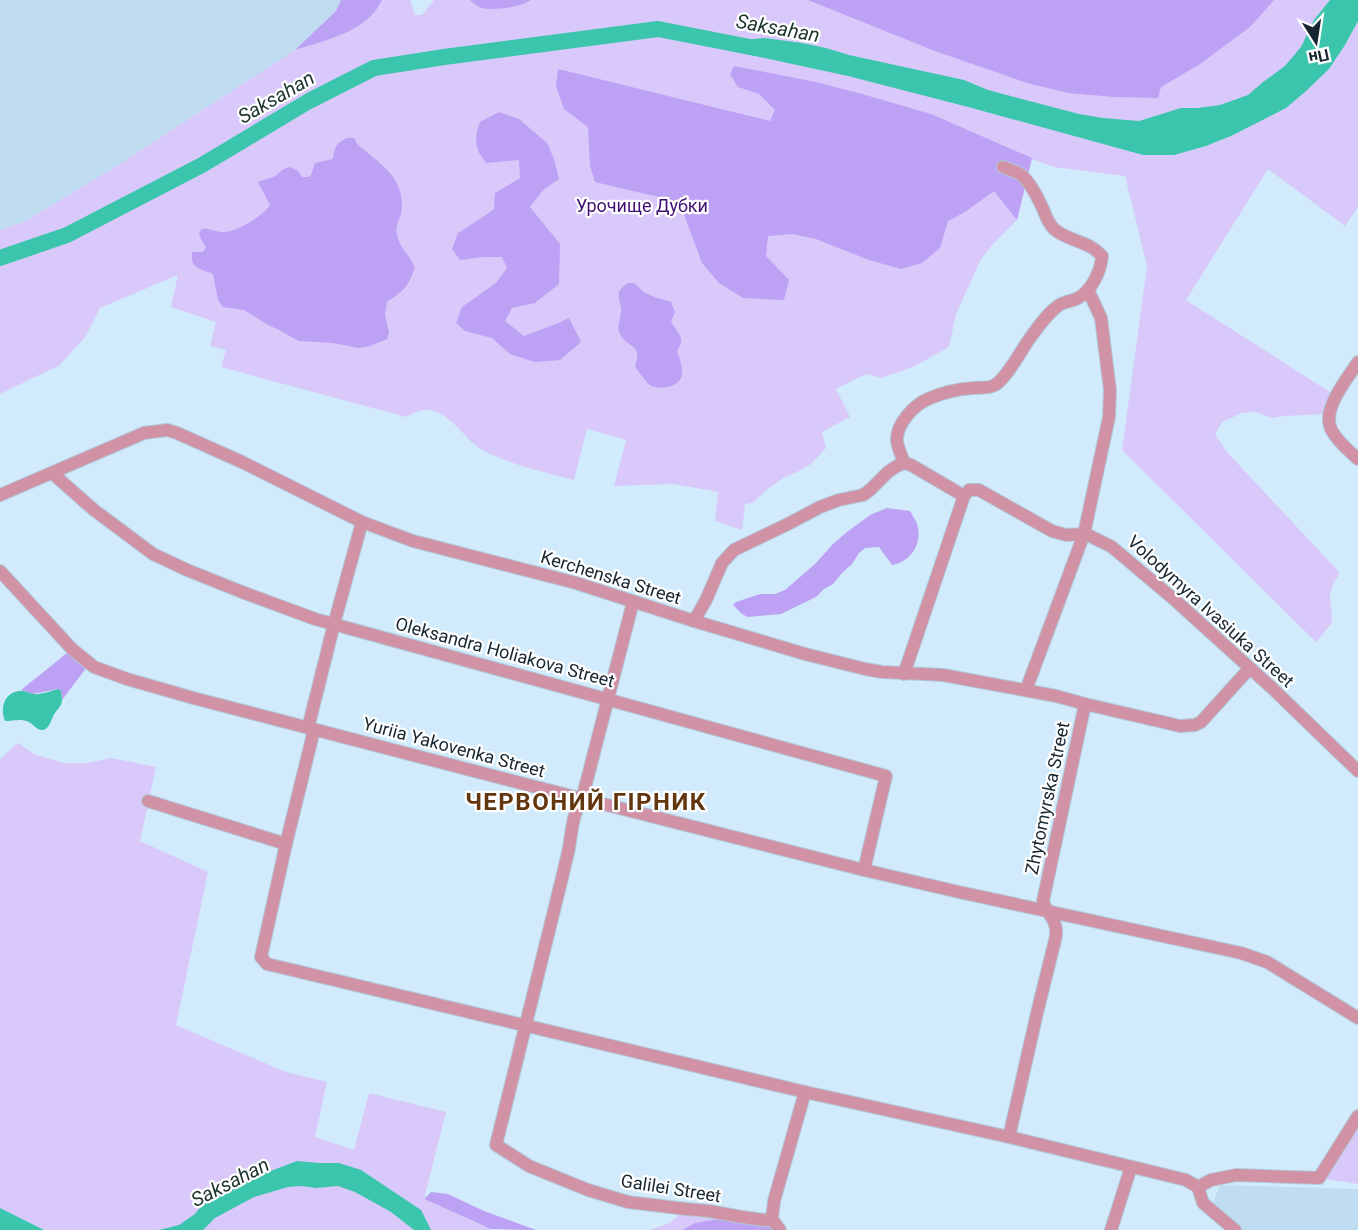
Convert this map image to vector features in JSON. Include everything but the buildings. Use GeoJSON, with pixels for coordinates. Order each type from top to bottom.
{"type":"FeatureCollection","features":[{"type":"Feature","properties":{"kind":"street"},"geometry":{"type":"LineString","coordinates":[[904,463],[897,441],[898,434],[902,423],[912,411],[924,401],[938,396],[974,387],[994,386],[1053,311],[1061,304],[1085,294],[1101,265],[1102,256],[1096,249],[1063,236],[1054,229],[1047,221],[1029,183],[1021,174],[1003,166]]}},
{"type":"Feature","properties":{"kind":"street"},"geometry":{"type":"LineString","coordinates":[[1026,690],[1084,534],[1108,417],[1110,390],[1101,318],[1088,290]]}},
{"type":"Feature","properties":{"kind":"street"},"geometry":{"type":"LineString","coordinates":[[1358,362],[1336,396],[1329,414],[1331,431],[1358,459]]}},
{"type":"Feature","properties":{"kind":"street","name":"Kerchenska Street"},"geometry":{"type":"LineString","coordinates":[[52,473],[144,433],[167,430],[243,462],[362,522],[413,541],[576,583],[694,621],[865,669],[904,674],[943,675],[1026,690],[1085,704]]}},
{"type":"Feature","properties":{"kind":"street"},"geometry":{"type":"LineString","coordinates":[[694,621],[722,563],[734,550],[820,507],[863,495],[888,472],[904,463],[964,496],[904,674]]}},
{"type":"Feature","properties":{"kind":"street"},"geometry":{"type":"LineString","coordinates":[[0,495],[52,473]]}},
{"type":"Feature","properties":{"kind":"street","name":"Oleksandra Holiakova Street"},"geometry":{"type":"LineString","coordinates":[[52,473],[85,503],[153,554],[187,570],[315,619],[886,776],[864,870]]}},
{"type":"Feature","properties":{"kind":"street","name":"Volodymyra Ivasiuka Street"},"geometry":{"type":"LineString","coordinates":[[964,496],[969,490],[979,490],[1052,531],[1066,536],[1084,534],[1112,546],[1272,688],[1358,771]]}},
{"type":"Feature","properties":{"kind":"street"},"geometry":{"type":"LineString","coordinates":[[362,522],[334,624],[261,957],[267,964],[1186,1180],[1198,1187],[1203,1203],[1235,1230]]}},
{"type":"Feature","properties":{"kind":"street","name":"Yuriia Yakovenka Street"},"geometry":{"type":"LineString","coordinates":[[0,571],[72,649],[94,667],[127,679],[311,729],[864,870]]}},
{"type":"Feature","properties":{"kind":"street","name":"Galilei Street"},"geometry":{"type":"LineString","coordinates":[[633,602],[582,799],[575,810],[563,874],[496,1145],[529,1166],[588,1190],[628,1202],[763,1220],[772,1219]]}},
{"type":"Feature","properties":{"kind":"street","name":"Zhytomyrska Street"},"geometry":{"type":"LineString","coordinates":[[1009,1137],[1056,936],[1057,926],[1053,917],[1046,911],[1043,902],[1085,704],[1180,726],[1195,725],[1201,722],[1250,669]]}},
{"type":"Feature","properties":{"kind":"street"},"geometry":{"type":"LineString","coordinates":[[148,801],[286,844]]}},
{"type":"Feature","properties":{"kind":"street"},"geometry":{"type":"LineString","coordinates":[[864,870],[1241,953],[1268,962],[1358,1018]]}},
{"type":"Feature","properties":{"kind":"street"},"geometry":{"type":"LineString","coordinates":[[780,1230],[772,1219],[774,1201],[805,1092]]}},
{"type":"Feature","properties":{"kind":"street"},"geometry":{"type":"LineString","coordinates":[[1198,1187],[1211,1180],[1236,1175],[1319,1178],[1358,1116]]}},
{"type":"Feature","properties":{"kind":"street"},"geometry":{"type":"LineString","coordinates":[[1111,1230],[1131,1167]]}},
{"type":"Feature","properties":{"kind":"shaded area"},"geometry":{"type":"Polygon","coordinates":[[[0,0],[341,0],[336,11],[295,50],[112,169],[24,222],[0,230],[0,0]]]}},
{"type":"Feature","properties":{"kind":"shaded area"},"geometry":{"type":"Polygon","coordinates":[[[341,0],[382,0],[375,11],[356,27],[332,38],[295,50],[336,11],[341,0]]]}},
{"type":"Feature","properties":{"kind":"shaded area"},"geometry":{"type":"Polygon","coordinates":[[[470,0],[531,0],[500,9],[487,9],[470,0]]]}},
{"type":"Feature","properties":{"kind":"shaded area"},"geometry":{"type":"Polygon","coordinates":[[[808,0],[1274,0],[1250,27],[1200,64],[1161,87],[1158,98],[1068,93],[1027,83],[935,51],[808,0]]]}},
{"type":"Feature","properties":{"kind":"shaded area"},"geometry":{"type":"Polygon","coordinates":[[[1330,0],[1358,0],[1358,21],[1329,69],[1286,108],[1231,136],[1174,155],[1143,155],[848,76],[746,54],[733,45],[746,40],[765,38],[802,43],[964,80],[988,90],[1079,114],[1139,121],[1181,108],[1220,105],[1248,95],[1285,66],[1301,47],[1314,20],[1330,0]]]}},
{"type":"Feature","properties":{"kind":"shaded area"},"geometry":{"type":"Polygon","coordinates":[[[734,66],[816,82],[931,114],[1032,158],[1017,220],[994,191],[948,221],[940,248],[922,263],[901,269],[869,260],[816,239],[792,234],[768,236],[766,256],[789,280],[784,300],[743,298],[719,283],[702,263],[682,209],[659,197],[595,182],[590,166],[588,127],[564,109],[556,86],[558,69],[770,121],[775,110],[759,94],[738,87],[730,74],[734,66]]]}},
{"type":"Feature","properties":{"kind":"shaded area"},"geometry":{"type":"Polygon","coordinates":[[[499,112],[519,119],[547,143],[559,179],[543,190],[530,207],[560,244],[559,284],[535,303],[512,308],[505,321],[524,336],[569,318],[581,342],[560,360],[535,362],[510,354],[492,338],[465,331],[456,323],[462,307],[496,283],[507,268],[502,257],[460,260],[452,249],[458,233],[494,209],[495,193],[520,178],[519,160],[486,163],[477,148],[476,138],[480,122],[499,112]]]}},
{"type":"Feature","properties":{"kind":"shaded area"},"geometry":{"type":"Polygon","coordinates":[[[347,138],[354,138],[358,145],[381,164],[394,179],[401,196],[402,207],[397,235],[415,267],[405,288],[387,302],[385,315],[389,333],[387,339],[359,348],[333,343],[299,341],[244,310],[223,307],[218,300],[213,274],[194,265],[192,257],[192,252],[203,252],[206,247],[199,233],[202,229],[222,232],[237,229],[267,209],[270,205],[258,182],[273,177],[290,167],[298,171],[302,177],[308,177],[315,163],[333,159],[336,146],[347,138]]]}},
{"type":"Feature","properties":{"kind":"shaded area"},"geometry":{"type":"Polygon","coordinates":[[[628,283],[634,283],[644,292],[671,302],[675,312],[671,322],[681,339],[677,350],[682,374],[674,385],[659,388],[648,384],[635,366],[636,350],[619,332],[621,311],[619,292],[628,283]]]}},
{"type":"Feature","properties":{"kind":"shaded area"},"geometry":{"type":"Polygon","coordinates":[[[887,508],[910,511],[916,522],[917,545],[905,560],[892,565],[879,547],[865,548],[833,584],[816,597],[781,614],[748,617],[733,605],[760,594],[775,594],[785,590],[847,532],[870,515],[887,508]]]}},
{"type":"Feature","properties":{"kind":"shaded area"},"geometry":{"type":"Polygon","coordinates":[[[72,649],[90,663],[62,700],[61,691],[58,689],[33,694],[21,690],[72,649]]]}},
{"type":"Feature","properties":{"kind":"shaded area"},"geometry":{"type":"Polygon","coordinates":[[[58,689],[61,691],[61,704],[44,730],[23,720],[5,721],[4,702],[14,692],[25,691],[39,694],[58,689]]]}},
{"type":"Feature","properties":{"kind":"shaded area"},"geometry":{"type":"Polygon","coordinates":[[[297,1161],[339,1163],[361,1170],[421,1210],[431,1230],[414,1230],[391,1212],[355,1192],[338,1186],[316,1188],[301,1186],[288,1187],[254,1197],[215,1218],[203,1230],[159,1230],[179,1225],[217,1194],[297,1161]]]}},
{"type":"Feature","properties":{"kind":"shaded area"},"geometry":{"type":"Polygon","coordinates":[[[1220,1185],[1358,1189],[1358,1230],[1243,1230],[1213,1203],[1220,1185]]]}},
{"type":"Feature","properties":{"kind":"shaded area"},"geometry":{"type":"Polygon","coordinates":[[[431,1192],[448,1194],[484,1211],[536,1230],[491,1229],[424,1199],[431,1192]]]}},
{"type":"Feature","properties":{"kind":"shaded area"},"geometry":{"type":"Polygon","coordinates":[[[0,1208],[44,1230],[0,1230],[0,1208]]]}},
{"type":"Feature","properties":{"kind":"shaded area"},"geometry":{"type":"Polygon","coordinates":[[[736,1216],[763,1220],[780,1230],[682,1230],[695,1223],[736,1216]]]}},
{"type":"Feature","properties":{"kind":"green space","name":"Урочище Дубки"},"geometry":{"type":"Polygon","coordinates":[[[382,0],[410,0],[415,15],[422,15],[434,0],[470,0],[481,8],[527,3],[531,0],[1343,0],[1342,11],[1241,110],[1102,143],[1143,155],[1174,155],[1231,136],[1329,69],[1358,21],[1358,207],[1345,226],[1268,169],[1186,300],[1336,396],[1329,414],[1272,418],[1256,412],[1242,413],[1222,422],[1215,434],[1227,452],[1340,573],[1333,584],[1330,595],[1331,624],[1316,642],[1122,450],[1147,266],[1125,176],[1054,167],[1032,159],[1017,220],[981,259],[956,314],[949,347],[915,366],[882,378],[866,374],[836,389],[850,417],[822,432],[826,448],[811,464],[785,477],[752,503],[745,504],[742,530],[715,521],[718,492],[674,484],[614,486],[626,440],[587,429],[574,480],[517,464],[484,451],[448,418],[433,411],[422,410],[406,417],[221,367],[226,350],[210,346],[216,322],[171,307],[178,275],[100,308],[85,337],[60,365],[0,394],[0,230],[24,222],[112,169],[295,50],[341,35],[379,6],[382,0]]]}},
{"type":"Feature","properties":{"kind":"green space"},"geometry":{"type":"Polygon","coordinates":[[[18,743],[36,755],[65,763],[88,763],[111,758],[156,767],[140,841],[208,872],[176,1025],[286,1072],[327,1082],[315,1137],[354,1150],[369,1093],[446,1112],[424,1199],[491,1230],[0,1230],[0,759],[18,743]]]}},
{"type":"Feature","properties":{"kind":"green space"},"geometry":{"type":"Polygon","coordinates":[[[1358,1116],[1358,1184],[1319,1178],[1358,1116]]]}},
{"type":"Feature","properties":{"kind":"green space"},"geometry":{"type":"Polygon","coordinates":[[[686,1209],[736,1216],[695,1223],[682,1230],[650,1230],[670,1223],[686,1209]]]}},
{"type":"Feature","properties":{"kind":"waterway","name":"Saksahan"},"geometry":{"type":"LineString","coordinates":[[0,258],[67,235],[202,165],[309,101],[374,68],[658,29],[755,48]]}},
{"type":"Feature","properties":{"kind":"district","name":"ЧЕРВОНИЙ ГІРНИК"},"geometry":{"type":"Point","coordinates":[586,802]}}]}
